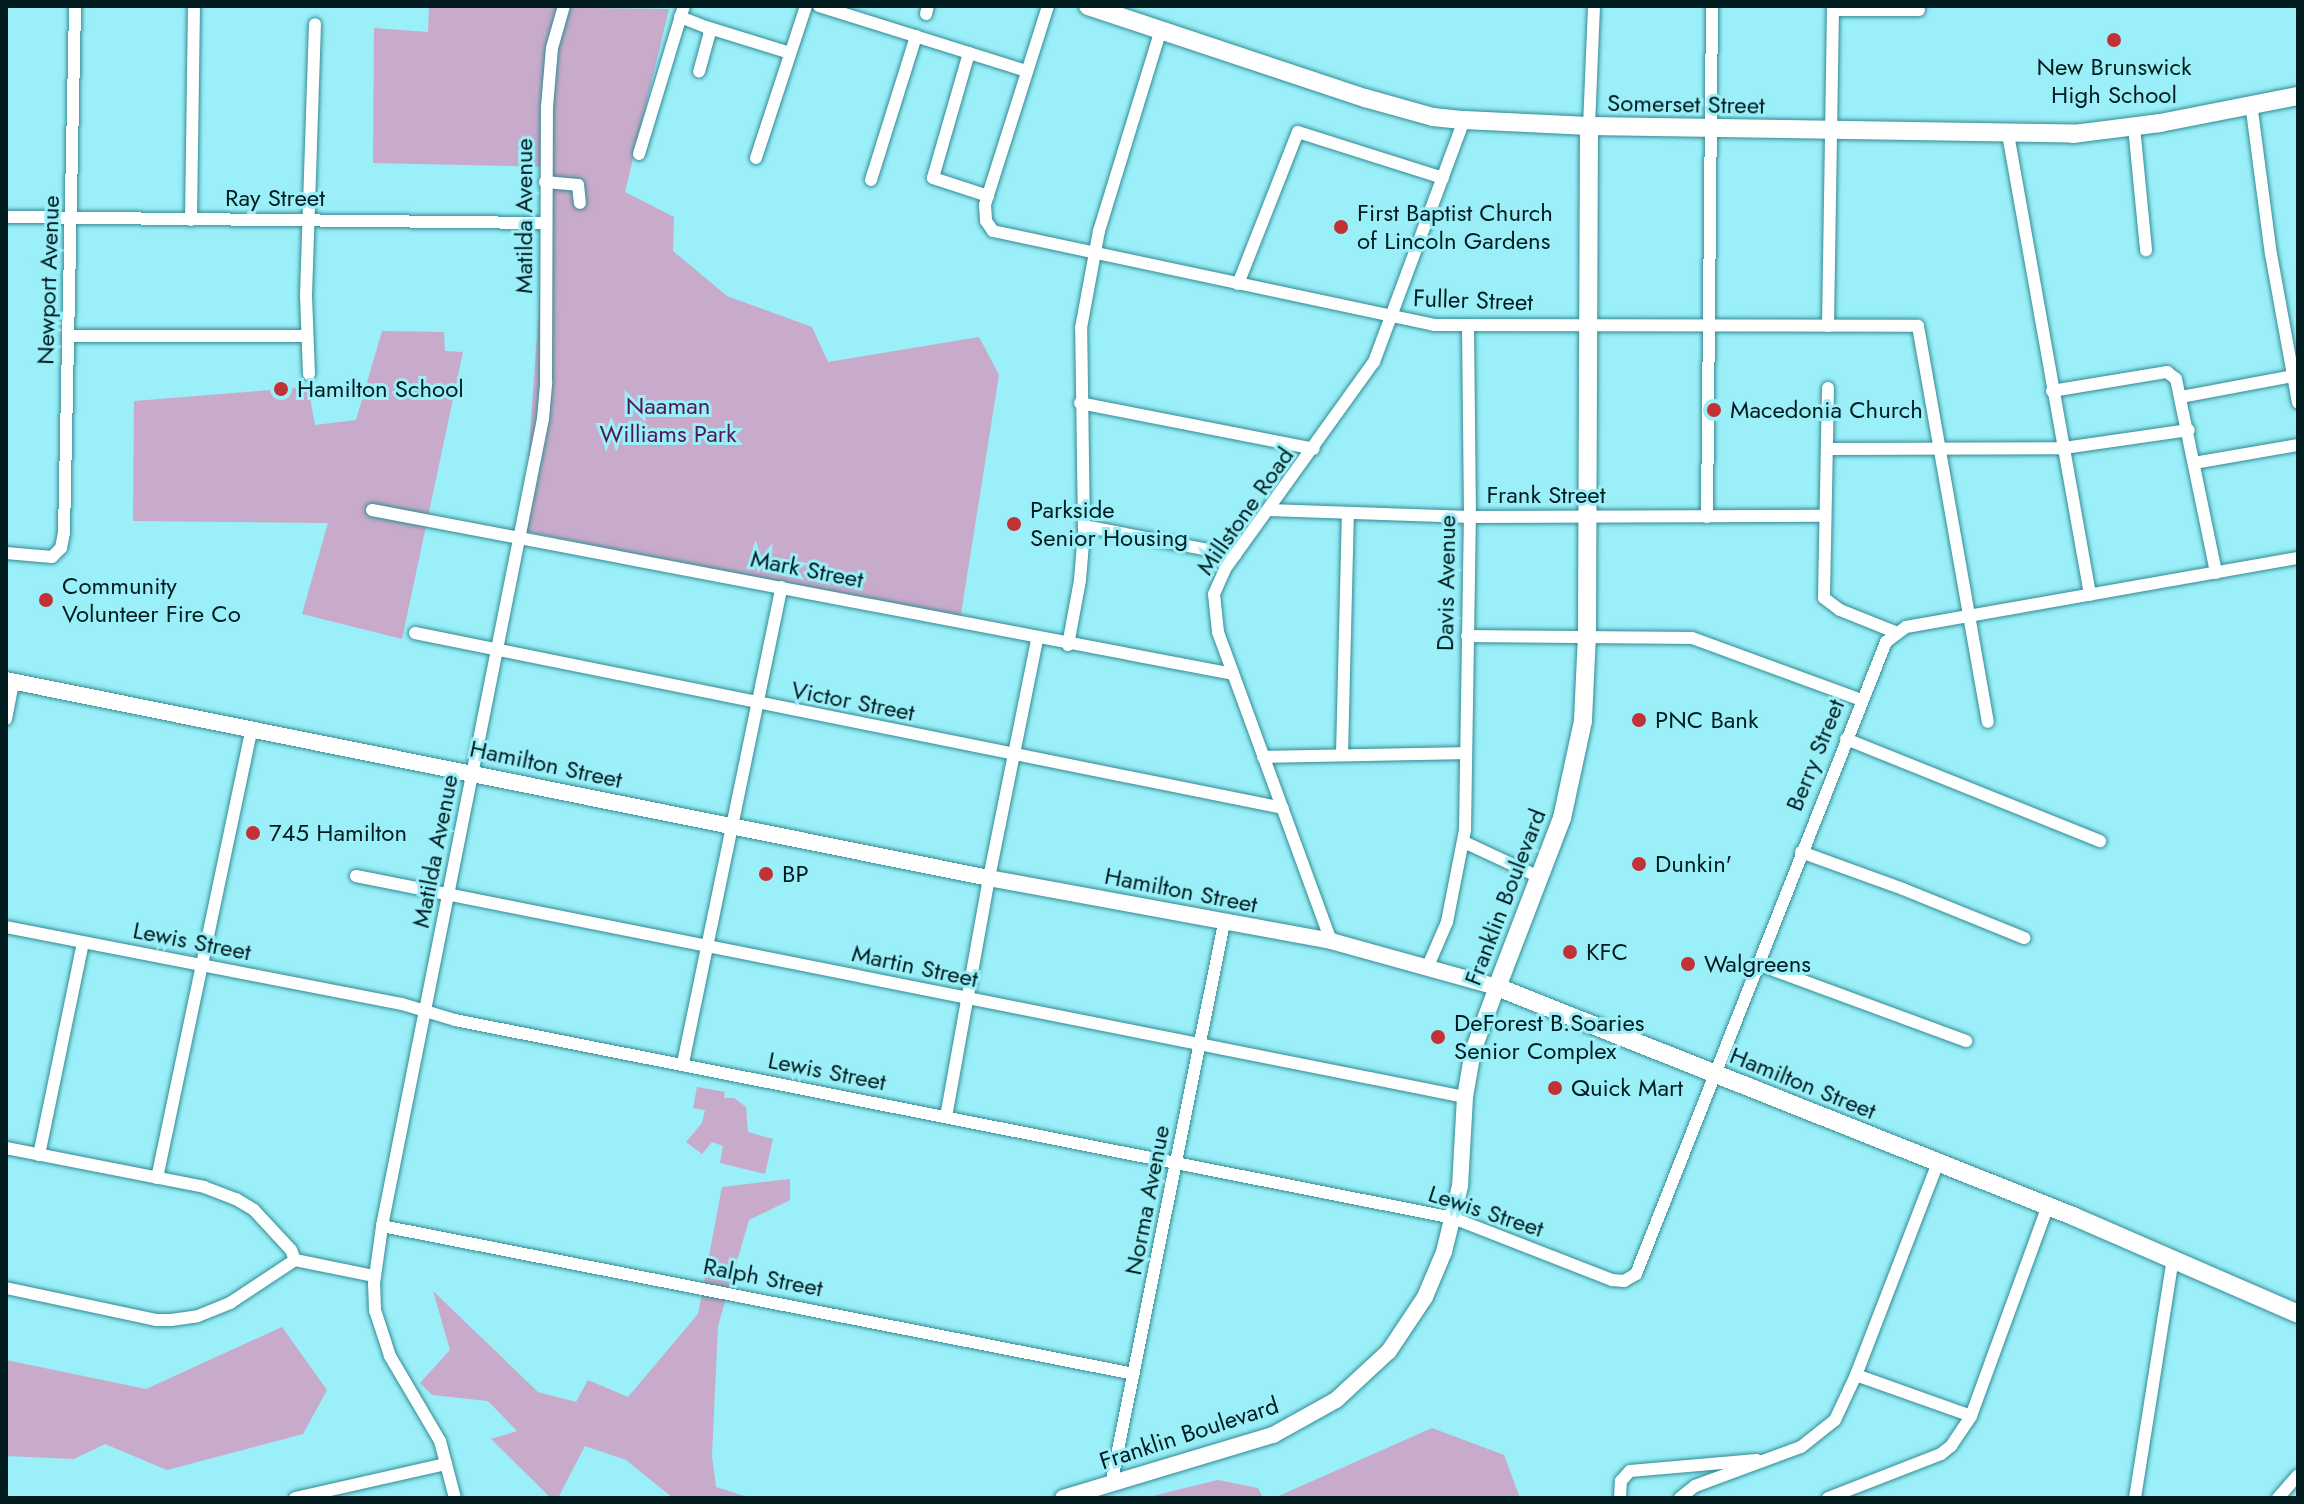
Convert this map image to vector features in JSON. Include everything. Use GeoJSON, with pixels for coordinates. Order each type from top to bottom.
{"type":"FeatureCollection","features":[{"type":"Feature","properties":{"kind":"main road","name":"Somerset Street"},"geometry":{"type":"LineString","coordinates":[[1088,6],[1365,98],[1433,117],[1464,120],[1829,132],[2073,134],[2134,127],[2298,96]]}},
{"type":"Feature","properties":{"kind":"main road","name":"Franklin Boulevard"},"geometry":{"type":"LineString","coordinates":[[1497,987],[1572,784],[1583,721],[1587,635],[1589,126]]}},
{"type":"Feature","properties":{"kind":"main road","name":"Hamilton Street"},"geometry":{"type":"LineString","coordinates":[[1497,987],[2173,1257],[2298,1314]]}},
{"type":"Feature","properties":{"kind":"street","name":"Newport Avenue"},"geometry":{"type":"LineString","coordinates":[[6,553],[45,558],[57,554],[64,533],[73,218],[75,6]]}},
{"type":"Feature","properties":{"kind":"street"},"geometry":{"type":"LineString","coordinates":[[191,220],[194,6]]}},
{"type":"Feature","properties":{"kind":"street","name":"Matilda Avenue"},"geometry":{"type":"LineString","coordinates":[[455,1498],[440,1441],[390,1356],[375,1310],[374,1276],[538,449],[546,381],[544,223],[552,48],[564,6]]}},
{"type":"Feature","properties":{"kind":"street"},"geometry":{"type":"LineString","coordinates":[[756,158],[806,6]]}},
{"type":"Feature","properties":{"kind":"street"},"geometry":{"type":"LineString","coordinates":[[819,6],[1026,71]]}},
{"type":"Feature","properties":{"kind":"street"},"geometry":{"type":"LineString","coordinates":[[969,53],[933,178],[988,196],[1048,6]]}},
{"type":"Feature","properties":{"kind":"street"},"geometry":{"type":"LineString","coordinates":[[1589,126],[1594,6]]}},
{"type":"Feature","properties":{"kind":"street"},"geometry":{"type":"LineString","coordinates":[[1707,517],[1708,129],[1712,6]]}},
{"type":"Feature","properties":{"kind":"street"},"geometry":{"type":"LineString","coordinates":[[1828,326],[1833,8],[1919,10]]}},
{"type":"Feature","properties":{"kind":"street"},"geometry":{"type":"LineString","coordinates":[[639,154],[682,11],[706,27],[790,53]]}},
{"type":"Feature","properties":{"kind":"street"},"geometry":{"type":"LineString","coordinates":[[309,374],[307,221],[315,24]]}},
{"type":"Feature","properties":{"kind":"street"},"geometry":{"type":"LineString","coordinates":[[699,72],[710,37],[706,27]]}},
{"type":"Feature","properties":{"kind":"street"},"geometry":{"type":"LineString","coordinates":[[1068,645],[1080,580],[1084,526],[1081,328],[1094,253],[1115,173],[1161,30]]}},
{"type":"Feature","properties":{"kind":"street"},"geometry":{"type":"LineString","coordinates":[[871,180],[916,36]]}},
{"type":"Feature","properties":{"kind":"street"},"geometry":{"type":"LineString","coordinates":[[2251,103],[2271,254],[2298,403]]}},
{"type":"Feature","properties":{"kind":"street","name":"Millstone Road"},"geometry":{"type":"LineString","coordinates":[[1331,941],[1218,632],[1214,594],[1235,555],[1374,362],[1464,120]]}},
{"type":"Feature","properties":{"kind":"street"},"geometry":{"type":"LineString","coordinates":[[2134,127],[2146,250]]}},
{"type":"Feature","properties":{"kind":"street"},"geometry":{"type":"LineString","coordinates":[[1238,284],[1298,132],[1443,178]]}},
{"type":"Feature","properties":{"kind":"street"},"geometry":{"type":"LineString","coordinates":[[2008,134],[2090,595]]}},
{"type":"Feature","properties":{"kind":"street"},"geometry":{"type":"LineString","coordinates":[[545,182],[578,185],[580,203]]}},
{"type":"Feature","properties":{"kind":"street","name":"Fuller Street"},"geometry":{"type":"LineString","coordinates":[[988,196],[985,205],[989,227],[1004,234],[1434,325],[1918,326],[1941,446]]}},
{"type":"Feature","properties":{"kind":"street","name":"Ray Street"},"geometry":{"type":"LineString","coordinates":[[6,217],[544,223]]}},
{"type":"Feature","properties":{"kind":"street","name":"Davis Avenue"},"geometry":{"type":"LineString","coordinates":[[1428,966],[1447,922],[1464,842],[1470,517],[1468,325]]}},
{"type":"Feature","properties":{"kind":"street"},"geometry":{"type":"LineString","coordinates":[[68,336],[307,336]]}},
{"type":"Feature","properties":{"kind":"street"},"geometry":{"type":"LineString","coordinates":[[2052,391],[2167,372],[2176,379],[2189,430],[2216,573]]}},
{"type":"Feature","properties":{"kind":"street"},"geometry":{"type":"LineString","coordinates":[[2181,397],[2293,376]]}},
{"type":"Feature","properties":{"kind":"street"},"geometry":{"type":"LineString","coordinates":[[1828,388],[1824,598],[1840,610],[1895,632],[1972,615],[2298,558]]}},
{"type":"Feature","properties":{"kind":"street"},"geometry":{"type":"LineString","coordinates":[[1080,403],[1314,449]]}},
{"type":"Feature","properties":{"kind":"street"},"geometry":{"type":"LineString","coordinates":[[1828,449],[1941,446],[2064,448],[2189,430]]}},
{"type":"Feature","properties":{"kind":"street"},"geometry":{"type":"LineString","coordinates":[[2194,463],[2298,445]]}},
{"type":"Feature","properties":{"kind":"street"},"geometry":{"type":"LineString","coordinates":[[1941,446],[1988,722]]}},
{"type":"Feature","properties":{"kind":"street","name":"Mark Street"},"geometry":{"type":"LineString","coordinates":[[372,510],[1233,674]]}},
{"type":"Feature","properties":{"kind":"street","name":"Frank Street"},"geometry":{"type":"LineString","coordinates":[[1268,510],[1470,517],[1824,516]]}},
{"type":"Feature","properties":{"kind":"street"},"geometry":{"type":"LineString","coordinates":[[1342,755],[1348,515]]}},
{"type":"Feature","properties":{"kind":"street"},"geometry":{"type":"LineString","coordinates":[[1084,526],[1235,555]]}},
{"type":"Feature","properties":{"kind":"street"},"geometry":{"type":"LineString","coordinates":[[683,1063],[755,704],[782,587]]}},
{"type":"Feature","properties":{"kind":"street","name":"Berry Street"},"geometry":{"type":"LineString","coordinates":[[1632,1279],[1716,1074],[1861,700],[1886,642],[1895,632]]}},
{"type":"Feature","properties":{"kind":"street","name":"Victor Street"},"geometry":{"type":"LineString","coordinates":[[415,633],[755,704],[1283,808]]}},
{"type":"Feature","properties":{"kind":"street"},"geometry":{"type":"LineString","coordinates":[[1467,636],[1671,636],[1709,641],[1861,700]]}},
{"type":"Feature","properties":{"kind":"street"},"geometry":{"type":"LineString","coordinates":[[946,1117],[965,999],[1037,639]]}},
{"type":"Feature","properties":{"kind":"street"},"geometry":{"type":"LineString","coordinates":[[6,719],[10,681]]}},
{"type":"Feature","properties":{"kind":"street","name":"Hamilton Street"},"geometry":{"type":"LineString","coordinates":[[10,681],[989,878],[1331,941],[1497,987]]}},
{"type":"Feature","properties":{"kind":"street"},"geometry":{"type":"LineString","coordinates":[[157,1178],[252,728]]}},
{"type":"Feature","properties":{"kind":"street"},"geometry":{"type":"LineString","coordinates":[[1846,739],[2100,841]]}},
{"type":"Feature","properties":{"kind":"street"},"geometry":{"type":"LineString","coordinates":[[1263,757],[1466,753]]}},
{"type":"Feature","properties":{"kind":"street"},"geometry":{"type":"LineString","coordinates":[[1464,842],[1539,877]]}},
{"type":"Feature","properties":{"kind":"street"},"geometry":{"type":"LineString","coordinates":[[1801,852],[2024,938]]}},
{"type":"Feature","properties":{"kind":"street","name":"Martin Street"},"geometry":{"type":"LineString","coordinates":[[356,876],[1465,1097]]}},
{"type":"Feature","properties":{"kind":"street","name":"Norma Avenue"},"geometry":{"type":"LineString","coordinates":[[1111,1485],[1224,923]]}},
{"type":"Feature","properties":{"kind":"street","name":"Lewis Street"},"geometry":{"type":"LineString","coordinates":[[6,927],[1453,1218],[1612,1280],[1632,1279]]}},
{"type":"Feature","properties":{"kind":"street"},"geometry":{"type":"LineString","coordinates":[[39,1155],[83,943]]}},
{"type":"Feature","properties":{"kind":"street"},"geometry":{"type":"LineString","coordinates":[[1757,964],[1966,1041]]}},
{"type":"Feature","properties":{"kind":"street","name":"Franklin Boulevard"},"geometry":{"type":"LineString","coordinates":[[1063,1498],[1273,1435],[1336,1400],[1400,1337],[1425,1297],[1444,1252],[1460,1186],[1465,1097],[1473,1051],[1497,987]]}},
{"type":"Feature","properties":{"kind":"street"},"geometry":{"type":"LineString","coordinates":[[6,1148],[204,1187],[236,1199],[267,1222],[295,1260],[374,1276]]}},
{"type":"Feature","properties":{"kind":"street"},"geometry":{"type":"LineString","coordinates":[[1680,1498],[1695,1486],[1772,1459],[1809,1442],[1835,1420],[1856,1375],[1938,1162]]}},
{"type":"Feature","properties":{"kind":"street"},"geometry":{"type":"LineString","coordinates":[[1828,1498],[1941,1454],[1971,1416],[2048,1206]]}},
{"type":"Feature","properties":{"kind":"street","name":"Ralph Street"},"geometry":{"type":"LineString","coordinates":[[382,1226],[1134,1374]]}},
{"type":"Feature","properties":{"kind":"street"},"geometry":{"type":"LineString","coordinates":[[2135,1498],[2173,1257]]}},
{"type":"Feature","properties":{"kind":"street"},"geometry":{"type":"LineString","coordinates":[[6,1288],[156,1320],[171,1320],[198,1316],[230,1303],[295,1260]]}},
{"type":"Feature","properties":{"kind":"street"},"geometry":{"type":"LineString","coordinates":[[1856,1375],[1971,1416]]}},
{"type":"Feature","properties":{"kind":"street"},"geometry":{"type":"LineString","coordinates":[[1620,1498],[1621,1481],[1630,1471],[1772,1459]]}},
{"type":"Feature","properties":{"kind":"street"},"geometry":{"type":"LineString","coordinates":[[295,1498],[446,1464]]}},
{"type":"Feature","properties":{"kind":"street"},"geometry":{"type":"LineString","coordinates":[[2278,1498],[2298,1475]]}},
{"type":"Feature","properties":{"kind":"green space","name":"Naaman Williams Park"},"geometry":{"type":"Polygon","coordinates":[[[429,6],[669,9],[625,192],[674,217],[673,251],[727,296],[812,327],[828,362],[979,337],[999,375],[960,620],[523,531],[549,167],[373,163],[374,28],[428,32],[429,6]]]}},
{"type":"Feature","properties":{"kind":"green space"},"geometry":{"type":"Polygon","coordinates":[[[382,331],[444,332],[445,351],[463,352],[402,639],[302,614],[328,523],[133,521],[134,401],[308,387],[315,425],[356,420],[382,331]]]}},
{"type":"Feature","properties":{"kind":"green space"},"geometry":{"type":"Polygon","coordinates":[[[697,1087],[725,1092],[724,1098],[734,1098],[746,1107],[748,1132],[773,1139],[765,1174],[720,1163],[723,1146],[712,1142],[702,1154],[686,1142],[702,1123],[705,1110],[693,1108],[697,1087]]]}},
{"type":"Feature","properties":{"kind":"green space"},"geometry":{"type":"Polygon","coordinates":[[[790,1179],[790,1200],[749,1220],[718,1326],[712,1456],[716,1487],[751,1498],[673,1498],[626,1460],[585,1446],[558,1498],[551,1498],[491,1439],[517,1431],[488,1401],[432,1395],[420,1383],[450,1350],[433,1291],[538,1392],[576,1402],[588,1380],[628,1397],[698,1314],[722,1187],[790,1179]]]}},
{"type":"Feature","properties":{"kind":"green space"},"geometry":{"type":"Polygon","coordinates":[[[282,1327],[327,1390],[303,1434],[167,1470],[105,1444],[74,1459],[6,1456],[6,1360],[146,1389],[282,1327]]]}},
{"type":"Feature","properties":{"kind":"green space"},"geometry":{"type":"Polygon","coordinates":[[[1432,1428],[1504,1455],[1520,1498],[1274,1498],[1432,1428]]]}},
{"type":"Feature","properties":{"kind":"green space"},"geometry":{"type":"Polygon","coordinates":[[[1218,1480],[1258,1488],[1263,1498],[1144,1498],[1218,1480]]]}},
{"type":"Feature","properties":{"kind":"place","name":"New Brunswick High School"},"geometry":{"type":"Point","coordinates":[2114,40]}},
{"type":"Feature","properties":{"kind":"place","name":"First Baptist Church of Lincoln Gardens"},"geometry":{"type":"Point","coordinates":[1341,227]}},
{"type":"Feature","properties":{"kind":"place","name":"Hamilton School"},"geometry":{"type":"Point","coordinates":[281,389]}},
{"type":"Feature","properties":{"kind":"place","name":"Macedonia Church"},"geometry":{"type":"Point","coordinates":[1714,410]}},
{"type":"Feature","properties":{"kind":"place","name":"Parkside Senior Housing"},"geometry":{"type":"Point","coordinates":[1014,524]}},
{"type":"Feature","properties":{"kind":"place","name":"Community Volunteer Fire Co"},"geometry":{"type":"Point","coordinates":[46,600]}},
{"type":"Feature","properties":{"kind":"place","name":"PNC Bank"},"geometry":{"type":"Point","coordinates":[1639,720]}},
{"type":"Feature","properties":{"kind":"place","name":"745 Hamilton"},"geometry":{"type":"Point","coordinates":[253,833]}},
{"type":"Feature","properties":{"kind":"place","name":"Dunkin'"},"geometry":{"type":"Point","coordinates":[1639,864]}},
{"type":"Feature","properties":{"kind":"place","name":"BP"},"geometry":{"type":"Point","coordinates":[766,874]}},
{"type":"Feature","properties":{"kind":"place","name":"KFC"},"geometry":{"type":"Point","coordinates":[1570,952]}},
{"type":"Feature","properties":{"kind":"place","name":"Walgreens"},"geometry":{"type":"Point","coordinates":[1688,964]}},
{"type":"Feature","properties":{"kind":"place","name":"DeForest B.Soaries Senior Complex"},"geometry":{"type":"Point","coordinates":[1438,1037]}},
{"type":"Feature","properties":{"kind":"place","name":"Quick Mart"},"geometry":{"type":"Point","coordinates":[1555,1088]}}]}
